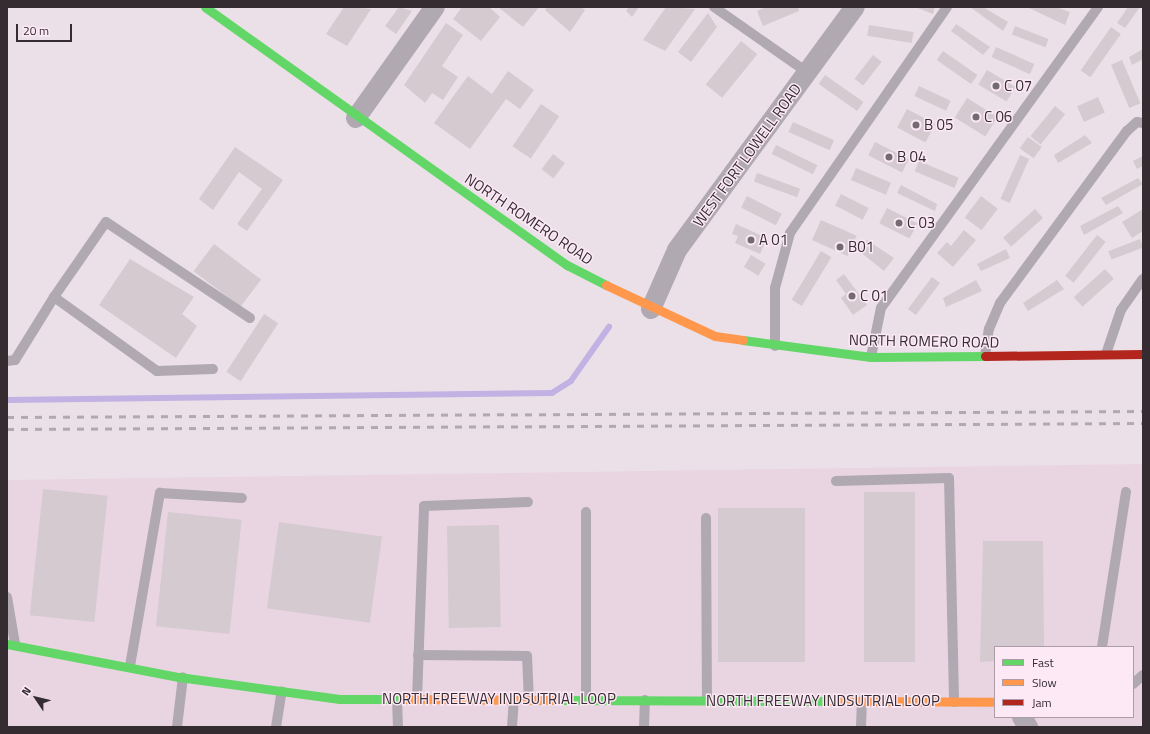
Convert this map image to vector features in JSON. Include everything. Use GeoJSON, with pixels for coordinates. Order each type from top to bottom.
{"type":"FeatureCollection","features":[{"type":"Feature","properties":{"kind":"street","name":"NORTH ROMERO ROAD"},"geometry":{"type":"LineString","coordinates":[[205,7],[356,118],[567,265],[651,309],[715,336],[776,347],[871,357],[1143,354]]}},
{"type":"Feature","properties":{"kind":"street"},"geometry":{"type":"LineString","coordinates":[[356,118],[435,7]]}},
{"type":"Feature","properties":{"kind":"street","name":"WEST FORT LOWELL ROAD"},"geometry":{"type":"LineString","coordinates":[[651,309],[677,250],[855,7]]}},
{"type":"Feature","properties":{"kind":"street","name":"NORTH FREEWAY INDSUTRIAL LOOP"},"geometry":{"type":"LineString","coordinates":[[11,644],[183,677],[340,699],[994,702]]}},
{"type":"Feature","properties":{"kind":"street"},"geometry":{"type":"LineString","coordinates":[[1024,718],[1028,727]]}},
{"type":"Feature","properties":{"kind":"lane"},"geometry":{"type":"LineString","coordinates":[[714,7],[807,72]]}},
{"type":"Feature","properties":{"kind":"lane"},"geometry":{"type":"LineString","coordinates":[[776,347],[775,288],[790,233],[947,7]]}},
{"type":"Feature","properties":{"kind":"lane"},"geometry":{"type":"LineString","coordinates":[[871,357],[881,308],[1098,7]]}},
{"type":"Feature","properties":{"kind":"lane"},"geometry":{"type":"LineString","coordinates":[[985,356],[989,329],[1000,303],[1127,131],[1137,122],[1143,123]]}},
{"type":"Feature","properties":{"kind":"lane"},"geometry":{"type":"LineString","coordinates":[[7,361],[15,360],[54,297],[106,222],[250,318]]}},
{"type":"Feature","properties":{"kind":"lane"},"geometry":{"type":"LineString","coordinates":[[1106,354],[1120,310],[1143,278]]}},
{"type":"Feature","properties":{"kind":"lane"},"geometry":{"type":"LineString","coordinates":[[54,297],[158,371],[213,369]]}},
{"type":"Feature","properties":{"kind":"lane"},"geometry":{"type":"LineString","coordinates":[[836,481],[949,478],[954,702]]}},
{"type":"Feature","properties":{"kind":"lane"},"geometry":{"type":"LineString","coordinates":[[1102,646],[1126,492]]}},
{"type":"Feature","properties":{"kind":"lane"},"geometry":{"type":"LineString","coordinates":[[130,666],[160,493],[242,498]]}},
{"type":"Feature","properties":{"kind":"lane"},"geometry":{"type":"LineString","coordinates":[[417,699],[424,506],[528,502]]}},
{"type":"Feature","properties":{"kind":"lane"},"geometry":{"type":"LineString","coordinates":[[586,512],[586,700]]}},
{"type":"Feature","properties":{"kind":"lane"},"geometry":{"type":"LineString","coordinates":[[706,518],[707,700]]}},
{"type":"Feature","properties":{"kind":"lane"},"geometry":{"type":"LineString","coordinates":[[7,597],[11,644]]}},
{"type":"Feature","properties":{"kind":"lane"},"geometry":{"type":"LineString","coordinates":[[418,655],[527,656],[529,700]]}},
{"type":"Feature","properties":{"kind":"lane"},"geometry":{"type":"LineString","coordinates":[[1134,683],[1143,675]]}},
{"type":"Feature","properties":{"kind":"lane"},"geometry":{"type":"LineString","coordinates":[[177,727],[183,677]]}},
{"type":"Feature","properties":{"kind":"lane"},"geometry":{"type":"LineString","coordinates":[[276,727],[282,691]]}},
{"type":"Feature","properties":{"kind":"lane"},"geometry":{"type":"LineString","coordinates":[[397,699],[398,727]]}},
{"type":"Feature","properties":{"kind":"lane"},"geometry":{"type":"LineString","coordinates":[[512,727],[514,699]]}},
{"type":"Feature","properties":{"kind":"lane"},"geometry":{"type":"LineString","coordinates":[[644,727],[645,700]]}},
{"type":"Feature","properties":{"kind":"lane"},"geometry":{"type":"LineString","coordinates":[[861,727],[862,701]]}},
{"type":"Feature","properties":{"kind":"shaded area"},"geometry":{"type":"Polygon","coordinates":[[[1143,464],[1143,727],[7,727],[7,480],[1143,464]]]}},
{"type":"Feature","properties":{"kind":"building"},"geometry":{"type":"Polygon","coordinates":[[[344,7],[371,9],[347,46],[326,34],[344,7]]]}},
{"type":"Feature","properties":{"kind":"building"},"geometry":{"type":"Polygon","coordinates":[[[399,7],[412,11],[396,34],[385,26],[399,7]]]}},
{"type":"Feature","properties":{"kind":"building"},"geometry":{"type":"Polygon","coordinates":[[[462,7],[489,7],[500,17],[481,41],[453,19],[462,7]]]}},
{"type":"Feature","properties":{"kind":"building"},"geometry":{"type":"Polygon","coordinates":[[[498,7],[539,7],[523,27],[498,7]]]}},
{"type":"Feature","properties":{"kind":"building"},"geometry":{"type":"Polygon","coordinates":[[[547,7],[581,7],[585,10],[570,32],[545,10],[547,7]]]}},
{"type":"Feature","properties":{"kind":"building"},"geometry":{"type":"Polygon","coordinates":[[[629,7],[639,7],[632,17],[626,11],[629,7]]]}},
{"type":"Feature","properties":{"kind":"building"},"geometry":{"type":"Polygon","coordinates":[[[666,7],[695,9],[665,51],[643,40],[666,7]]]}},
{"type":"Feature","properties":{"kind":"building"},"geometry":{"type":"Polygon","coordinates":[[[766,7],[798,7],[799,11],[763,26],[757,11],[766,7]]]}},
{"type":"Feature","properties":{"kind":"building"},"geometry":{"type":"Polygon","coordinates":[[[915,7],[935,7],[933,14],[915,7]]]}},
{"type":"Feature","properties":{"kind":"building"},"geometry":{"type":"Polygon","coordinates":[[[970,7],[983,7],[1008,22],[1003,31],[970,7]]]}},
{"type":"Feature","properties":{"kind":"building"},"geometry":{"type":"Polygon","coordinates":[[[1027,7],[1056,7],[1070,12],[1065,25],[1027,7]]]}},
{"type":"Feature","properties":{"kind":"building"},"geometry":{"type":"Polygon","coordinates":[[[1128,7],[1140,7],[1125,28],[1117,23],[1128,7]]]}},
{"type":"Feature","properties":{"kind":"building"},"geometry":{"type":"Polygon","coordinates":[[[708,13],[717,27],[691,62],[678,52],[708,13]]]}},
{"type":"Feature","properties":{"kind":"building"},"geometry":{"type":"Polygon","coordinates":[[[446,23],[463,35],[442,66],[458,77],[443,100],[432,93],[425,103],[404,85],[446,23]]]}},
{"type":"Feature","properties":{"kind":"building"},"geometry":{"type":"Polygon","coordinates":[[[956,24],[990,47],[983,55],[951,31],[956,24]]]}},
{"type":"Feature","properties":{"kind":"building"},"geometry":{"type":"Polygon","coordinates":[[[869,25],[913,32],[912,43],[867,36],[869,25]]]}},
{"type":"Feature","properties":{"kind":"building"},"geometry":{"type":"Polygon","coordinates":[[[1015,26],[1049,39],[1045,47],[1012,34],[1015,26]]]}},
{"type":"Feature","properties":{"kind":"building"},"geometry":{"type":"Polygon","coordinates":[[[1111,27],[1121,34],[1090,77],[1081,70],[1111,27]]]}},
{"type":"Feature","properties":{"kind":"building"},"geometry":{"type":"Polygon","coordinates":[[[741,41],[757,54],[722,98],[706,85],[741,41]]]}},
{"type":"Feature","properties":{"kind":"building"},"geometry":{"type":"Polygon","coordinates":[[[996,47],[1034,64],[1030,74],[992,57],[996,47]]]}},
{"type":"Feature","properties":{"kind":"building"},"geometry":{"type":"Polygon","coordinates":[[[1143,49],[1143,59],[1132,65],[1129,57],[1143,49]]]}},
{"type":"Feature","properties":{"kind":"building"},"geometry":{"type":"Polygon","coordinates":[[[943,51],[977,75],[971,84],[937,60],[943,51]]]}},
{"type":"Feature","properties":{"kind":"building"},"geometry":{"type":"Polygon","coordinates":[[[873,55],[882,62],[863,85],[855,79],[873,55]]]}},
{"type":"Feature","properties":{"kind":"building"},"geometry":{"type":"Polygon","coordinates":[[[1122,60],[1140,103],[1129,108],[1111,65],[1122,60]]]}},
{"type":"Feature","properties":{"kind":"building","name":"C 07"},"geometry":{"type":"Polygon","coordinates":[[[987,70],[1015,87],[1007,102],[978,85],[987,70]]]}},
{"type":"Feature","properties":{"kind":"building"},"geometry":{"type":"Polygon","coordinates":[[[508,71],[534,90],[520,109],[506,99],[470,149],[434,123],[468,76],[492,94],[508,71]]]}},
{"type":"Feature","properties":{"kind":"building"},"geometry":{"type":"Polygon","coordinates":[[[825,75],[864,102],[857,111],[819,84],[825,75]]]}},
{"type":"Feature","properties":{"kind":"building"},"geometry":{"type":"Polygon","coordinates":[[[919,86],[951,101],[946,111],[914,96],[919,86]]]}},
{"type":"Feature","properties":{"kind":"building"},"geometry":{"type":"Polygon","coordinates":[[[1098,97],[1105,113],[1084,122],[1077,106],[1098,97]]]}},
{"type":"Feature","properties":{"kind":"building","name":"C 06"},"geometry":{"type":"Polygon","coordinates":[[[967,98],[998,117],[985,137],[955,118],[967,98]]]}},
{"type":"Feature","properties":{"kind":"building"},"geometry":{"type":"Polygon","coordinates":[[[541,104],[559,116],[531,159],[512,146],[541,104]]]}},
{"type":"Feature","properties":{"kind":"building"},"geometry":{"type":"Polygon","coordinates":[[[1055,106],[1065,114],[1041,144],[1030,136],[1055,106]]]}},
{"type":"Feature","properties":{"kind":"building","name":"B 05"},"geometry":{"type":"Polygon","coordinates":[[[907,109],[935,124],[925,143],[897,128],[907,109]]]}},
{"type":"Feature","properties":{"kind":"building"},"geometry":{"type":"Polygon","coordinates":[[[793,122],[834,140],[830,150],[789,132],[793,122]]]}},
{"type":"Feature","properties":{"kind":"building"},"geometry":{"type":"Polygon","coordinates":[[[1085,135],[1092,143],[1058,163],[1054,155],[1085,135]]]}},
{"type":"Feature","properties":{"kind":"building"},"geometry":{"type":"Polygon","coordinates":[[[1028,137],[1042,147],[1034,158],[1020,148],[1028,137]]]}},
{"type":"Feature","properties":{"kind":"building","name":"B 04"},"geometry":{"type":"Polygon","coordinates":[[[875,142],[909,159],[902,173],[868,155],[875,142]]]}},
{"type":"Feature","properties":{"kind":"building"},"geometry":{"type":"Polygon","coordinates":[[[776,145],[817,165],[813,174],[772,154],[776,145]]]}},
{"type":"Feature","properties":{"kind":"building"},"geometry":{"type":"Polygon","coordinates":[[[235,147],[283,180],[247,231],[237,224],[262,189],[239,172],[213,210],[199,199],[235,147]]]}},
{"type":"Feature","properties":{"kind":"building"},"geometry":{"type":"Polygon","coordinates":[[[553,154],[565,163],[554,178],[542,169],[553,154]]]}},
{"type":"Feature","properties":{"kind":"building"},"geometry":{"type":"Polygon","coordinates":[[[1020,155],[1029,159],[1010,203],[1000,199],[1020,155]]]}},
{"type":"Feature","properties":{"kind":"building"},"geometry":{"type":"Polygon","coordinates":[[[1143,156],[1143,166],[1137,169],[1133,161],[1143,156]]]}},
{"type":"Feature","properties":{"kind":"building"},"geometry":{"type":"Polygon","coordinates":[[[919,161],[959,178],[954,188],[915,171],[919,161]]]}},
{"type":"Feature","properties":{"kind":"building"},"geometry":{"type":"Polygon","coordinates":[[[856,168],[891,183],[886,195],[851,180],[856,168]]]}},
{"type":"Feature","properties":{"kind":"building"},"geometry":{"type":"Polygon","coordinates":[[[757,173],[800,189],[797,197],[754,181],[757,173]]]}},
{"type":"Feature","properties":{"kind":"building"},"geometry":{"type":"Polygon","coordinates":[[[1138,178],[1143,184],[1106,205],[1101,198],[1138,178]]]}},
{"type":"Feature","properties":{"kind":"building"},"geometry":{"type":"Polygon","coordinates":[[[901,185],[937,204],[935,211],[897,193],[901,185]]]}},
{"type":"Feature","properties":{"kind":"building"},"geometry":{"type":"Polygon","coordinates":[[[841,194],[869,208],[863,220],[835,206],[841,194]]]}},
{"type":"Feature","properties":{"kind":"building"},"geometry":{"type":"Polygon","coordinates":[[[747,196],[782,214],[776,225],[741,208],[747,196]]]}},
{"type":"Feature","properties":{"kind":"building"},"geometry":{"type":"Polygon","coordinates":[[[981,196],[998,209],[982,230],[965,218],[981,196]]]}},
{"type":"Feature","properties":{"kind":"building"},"geometry":{"type":"Polygon","coordinates":[[[1118,206],[1123,213],[1084,235],[1080,226],[1118,206]]]}},
{"type":"Feature","properties":{"kind":"building","name":"C 03"},"geometry":{"type":"Polygon","coordinates":[[[887,208],[917,223],[910,239],[879,223],[887,208]]]}},
{"type":"Feature","properties":{"kind":"building"},"geometry":{"type":"Polygon","coordinates":[[[1035,209],[1043,218],[1011,247],[1003,238],[1035,209]]]}},
{"type":"Feature","properties":{"kind":"building"},"geometry":{"type":"Polygon","coordinates":[[[1143,209],[1143,231],[1132,238],[1122,222],[1143,209]]]}},
{"type":"Feature","properties":{"kind":"building","name":"B01"},"geometry":{"type":"Polygon","coordinates":[[[821,220],[857,236],[848,256],[812,240],[821,220]]]}},
{"type":"Feature","properties":{"kind":"building","name":"A 01"},"geometry":{"type":"Polygon","coordinates":[[[736,224],[767,238],[760,254],[735,243],[738,236],[732,234],[736,224]]]}},
{"type":"Feature","properties":{"kind":"building"},"geometry":{"type":"Polygon","coordinates":[[[964,230],[976,240],[953,267],[937,253],[947,242],[951,246],[964,230]]]}},
{"type":"Feature","properties":{"kind":"building"},"geometry":{"type":"Polygon","coordinates":[[[1097,235],[1106,242],[1074,283],[1065,276],[1097,235]]]}},
{"type":"Feature","properties":{"kind":"building"},"geometry":{"type":"Polygon","coordinates":[[[1140,239],[1143,247],[1111,260],[1108,251],[1140,239]]]}},
{"type":"Feature","properties":{"kind":"building"},"geometry":{"type":"Polygon","coordinates":[[[867,240],[894,258],[884,271],[859,251],[867,240]]]}},
{"type":"Feature","properties":{"kind":"building"},"geometry":{"type":"Polygon","coordinates":[[[214,244],[261,280],[241,307],[194,271],[214,244]]]}},
{"type":"Feature","properties":{"kind":"building"},"geometry":{"type":"Polygon","coordinates":[[[1006,249],[1010,258],[981,271],[977,264],[1006,249]]]}},
{"type":"Feature","properties":{"kind":"building"},"geometry":{"type":"Polygon","coordinates":[[[821,251],[831,257],[802,306],[792,300],[821,251]]]}},
{"type":"Feature","properties":{"kind":"building"},"geometry":{"type":"Polygon","coordinates":[[[751,255],[766,264],[758,276],[744,267],[751,255]]]}},
{"type":"Feature","properties":{"kind":"building"},"geometry":{"type":"Polygon","coordinates":[[[130,259],[194,297],[182,314],[197,326],[176,358],[99,305],[130,259]]]}},
{"type":"Feature","properties":{"kind":"building"},"geometry":{"type":"Polygon","coordinates":[[[1105,269],[1114,279],[1082,307],[1074,297],[1105,269]]]}},
{"type":"Feature","properties":{"kind":"building","name":"C 01"},"geometry":{"type":"Polygon","coordinates":[[[844,274],[867,305],[853,315],[841,298],[846,294],[836,280],[844,274]]]}},
{"type":"Feature","properties":{"kind":"building"},"geometry":{"type":"Polygon","coordinates":[[[932,277],[940,283],[916,315],[908,309],[932,277]]]}},
{"type":"Feature","properties":{"kind":"building"},"geometry":{"type":"Polygon","coordinates":[[[976,280],[982,291],[946,307],[943,298],[976,280]]]}},
{"type":"Feature","properties":{"kind":"building"},"geometry":{"type":"Polygon","coordinates":[[[1057,280],[1064,289],[1028,311],[1023,303],[1057,280]]]}},
{"type":"Feature","properties":{"kind":"building"},"geometry":{"type":"Polygon","coordinates":[[[264,314],[278,323],[241,381],[226,372],[264,314]]]}},
{"type":"Feature","properties":{"kind":"building"},"geometry":{"type":"Polygon","coordinates":[[[43,489],[108,496],[94,622],[30,615],[43,489]]]}},
{"type":"Feature","properties":{"kind":"building"},"geometry":{"type":"Polygon","coordinates":[[[864,492],[915,492],[915,662],[864,662],[864,492]]]}},
{"type":"Feature","properties":{"kind":"building"},"geometry":{"type":"Polygon","coordinates":[[[718,508],[805,508],[805,662],[718,662],[718,508]]]}},
{"type":"Feature","properties":{"kind":"building"},"geometry":{"type":"Polygon","coordinates":[[[168,512],[242,520],[230,634],[156,626],[168,512]]]}},
{"type":"Feature","properties":{"kind":"building"},"geometry":{"type":"Polygon","coordinates":[[[279,522],[382,536],[370,623],[267,608],[279,522]]]}},
{"type":"Feature","properties":{"kind":"building"},"geometry":{"type":"Polygon","coordinates":[[[499,525],[501,627],[449,628],[447,526],[499,525]]]}},
{"type":"Feature","properties":{"kind":"building"},"geometry":{"type":"Polygon","coordinates":[[[983,541],[1043,541],[1044,646],[994,646],[994,661],[980,662],[983,541]]]}},
{"type":"Feature","properties":{"kind":"waterway"},"geometry":{"type":"LineString","coordinates":[[7,400],[552,393],[571,381],[609,327]]}},
{"type":"Feature","properties":{"kind":"railway"},"geometry":{"type":"LineString","coordinates":[[7,417],[1143,411]]}},
{"type":"Feature","properties":{"kind":"railway"},"geometry":{"type":"LineString","coordinates":[[7,429],[1143,423]]}},
{"type":"Feature","properties":{"kind":"traffic: fast"},"geometry":{"type":"LineString","coordinates":[[205,7],[567,265],[606,285]]}},
{"type":"Feature","properties":{"kind":"traffic: fast"},"geometry":{"type":"LineString","coordinates":[[743,340],[871,357],[985,356]]}},
{"type":"Feature","properties":{"kind":"traffic: fast"},"geometry":{"type":"LineString","coordinates":[[7,644],[179,677],[340,699],[403,699]]}},
{"type":"Feature","properties":{"kind":"traffic: fast"},"geometry":{"type":"LineString","coordinates":[[554,700],[830,701]]}},
{"type":"Feature","properties":{"kind":"traffic: slow"},"geometry":{"type":"LineString","coordinates":[[606,285],[715,336],[743,340]]}},
{"type":"Feature","properties":{"kind":"traffic: slow"},"geometry":{"type":"LineString","coordinates":[[403,699],[554,700]]}},
{"type":"Feature","properties":{"kind":"traffic: slow"},"geometry":{"type":"LineString","coordinates":[[830,701],[994,702]]}},
{"type":"Feature","properties":{"kind":"traffic: jam"},"geometry":{"type":"LineString","coordinates":[[985,356],[1143,354]]}},
{"type":"Feature","properties":{"kind":"place","name":"C 07"},"geometry":{"type":"Point","coordinates":[996,86]}},
{"type":"Feature","properties":{"kind":"place","name":"C 06"},"geometry":{"type":"Point","coordinates":[976,117]}},
{"type":"Feature","properties":{"kind":"place","name":"B 05"},"geometry":{"type":"Point","coordinates":[916,125]}},
{"type":"Feature","properties":{"kind":"place","name":"B 04"},"geometry":{"type":"Point","coordinates":[889,157]}},
{"type":"Feature","properties":{"kind":"place","name":"C 03"},"geometry":{"type":"Point","coordinates":[899,223]}},
{"type":"Feature","properties":{"kind":"place","name":"A 01"},"geometry":{"type":"Point","coordinates":[751,240]}},
{"type":"Feature","properties":{"kind":"place","name":"B01"},"geometry":{"type":"Point","coordinates":[840,247]}},
{"type":"Feature","properties":{"kind":"place","name":"C 01"},"geometry":{"type":"Point","coordinates":[852,296]}}]}
